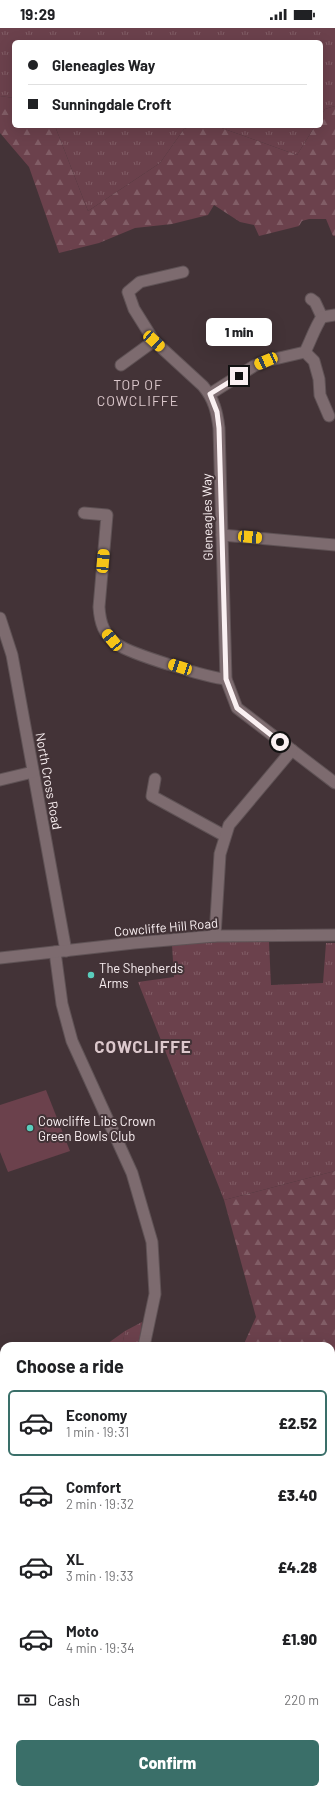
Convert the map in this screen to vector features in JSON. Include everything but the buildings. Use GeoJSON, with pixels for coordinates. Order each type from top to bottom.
{"type":"FeatureCollection","features":[{"type":"Feature","properties":{"kind":"street","name":"Gleneagles Way"},"geometry":{"type":"LineString","coordinates":[[183,272],[140,282],[128,292],[134,309],[154,341],[210,394],[217,412],[219,428],[226,679],[237,708],[335,783]]}},
{"type":"Feature","properties":{"kind":"street"},"geometry":{"type":"LineString","coordinates":[[311,299],[315,302],[322,317]]}},
{"type":"Feature","properties":{"kind":"street"},"geometry":{"type":"LineString","coordinates":[[305,352],[322,317],[335,315]]}},
{"type":"Feature","properties":{"kind":"street"},"geometry":{"type":"LineString","coordinates":[[121,365],[154,341]]}},
{"type":"Feature","properties":{"kind":"street"},"geometry":{"type":"LineString","coordinates":[[210,394],[260,364],[305,352]]}},
{"type":"Feature","properties":{"kind":"street"},"geometry":{"type":"LineString","coordinates":[[305,352],[314,361],[319,379],[320,395],[329,416]]}},
{"type":"Feature","properties":{"kind":"street"},"geometry":{"type":"LineString","coordinates":[[84,513],[107,515],[99,607],[103,629],[112,640],[126,649],[207,676],[226,679]]}},
{"type":"Feature","properties":{"kind":"street"},"geometry":{"type":"LineString","coordinates":[[222,535],[335,545]]}},
{"type":"Feature","properties":{"kind":"street","name":"North Cross Road"},"geometry":{"type":"LineString","coordinates":[[0,618],[12,655],[33,772],[60,952],[62,1004],[72,1041],[132,1173],[152,1242],[155,1294],[145,1342]]}},
{"type":"Feature","properties":{"kind":"street"},"geometry":{"type":"LineString","coordinates":[[215,936],[220,854],[229,825],[292,750]]}},
{"type":"Feature","properties":{"kind":"street"},"geometry":{"type":"LineString","coordinates":[[0,780],[33,772]]}},
{"type":"Feature","properties":{"kind":"street"},"geometry":{"type":"LineString","coordinates":[[155,779],[152,796],[225,836]]}},
{"type":"Feature","properties":{"kind":"street","name":"Cowcliffe Hill Road"},"geometry":{"type":"LineString","coordinates":[[0,958],[134,942],[215,936],[335,935]]}},
{"type":"Feature","properties":{"kind":"green space"},"geometry":{"type":"Polygon","coordinates":[[[0,28],[335,28],[335,106],[325,109],[323,112],[323,40],[12,40],[12,98],[0,96],[0,28]]]}},
{"type":"Feature","properties":{"kind":"green space"},"geometry":{"type":"Polygon","coordinates":[[[0,96],[12,98],[12,128],[56,128],[88,211],[160,163],[184,129],[222,128],[297,155],[314,128],[323,128],[323,112],[325,109],[335,106],[335,236],[333,236],[326,219],[309,219],[302,221],[299,226],[259,236],[254,225],[240,222],[214,205],[208,215],[172,224],[135,228],[99,243],[59,253],[29,167],[0,133],[0,96]]]}},
{"type":"Feature","properties":{"kind":"green space"},"geometry":{"type":"Polygon","coordinates":[[[56,128],[187,128],[184,129],[160,163],[88,211],[56,128]]]}},
{"type":"Feature","properties":{"kind":"green space"},"geometry":{"type":"Polygon","coordinates":[[[222,128],[314,128],[297,155],[222,128]]]}},
{"type":"Feature","properties":{"kind":"green space"},"geometry":{"type":"Polygon","coordinates":[[[218,942],[269,942],[271,985],[323,983],[326,943],[335,943],[335,1171],[224,1200],[138,982],[174,977],[172,945],[218,942]]]}},
{"type":"Feature","properties":{"kind":"green space","name":"Cowcliffe Libs Crown Green Bowls Club"},"geometry":{"type":"Polygon","coordinates":[[[46,1090],[70,1151],[8,1172],[0,1152],[0,1105],[46,1090]]]}},
{"type":"Feature","properties":{"kind":"green space"},"geometry":{"type":"Polygon","coordinates":[[[335,1171],[335,1342],[245,1342],[256,1317],[224,1200],[335,1171]]]}},
{"type":"Feature","properties":{"kind":"green space"},"geometry":{"type":"Polygon","coordinates":[[[142,1322],[140,1342],[123,1342],[125,1331],[142,1322]]]}},
{"type":"Feature","properties":{"kind":"green space"},"geometry":{"type":"Polygon","coordinates":[[[125,1331],[123,1342],[110,1342],[125,1331]]]}},
{"type":"Feature","properties":{"kind":"place","name":"The Shepherds Arms"},"geometry":{"type":"Point","coordinates":[91,975]}},
{"type":"Feature","properties":{"kind":"place","name":"Cowcliffe Libs Crown Green Bowls Club"},"geometry":{"type":"Point","coordinates":[30,1128]}},
{"type":"Feature","properties":{"kind":"district","name":"TOP OF COWCLIFFE"},"geometry":{"type":"Point","coordinates":[138,392]}},
{"type":"Feature","properties":{"kind":"district","name":"COWCLIFFE"},"geometry":{"type":"Point","coordinates":[143,1046]}},
{"type":"Feature","properties":{"kind":"route"},"geometry":{"type":"LineString","coordinates":[[239,376],[210,394],[217,412],[219,428],[226,679],[232,700],[237,708],[280,742]]}}]}
